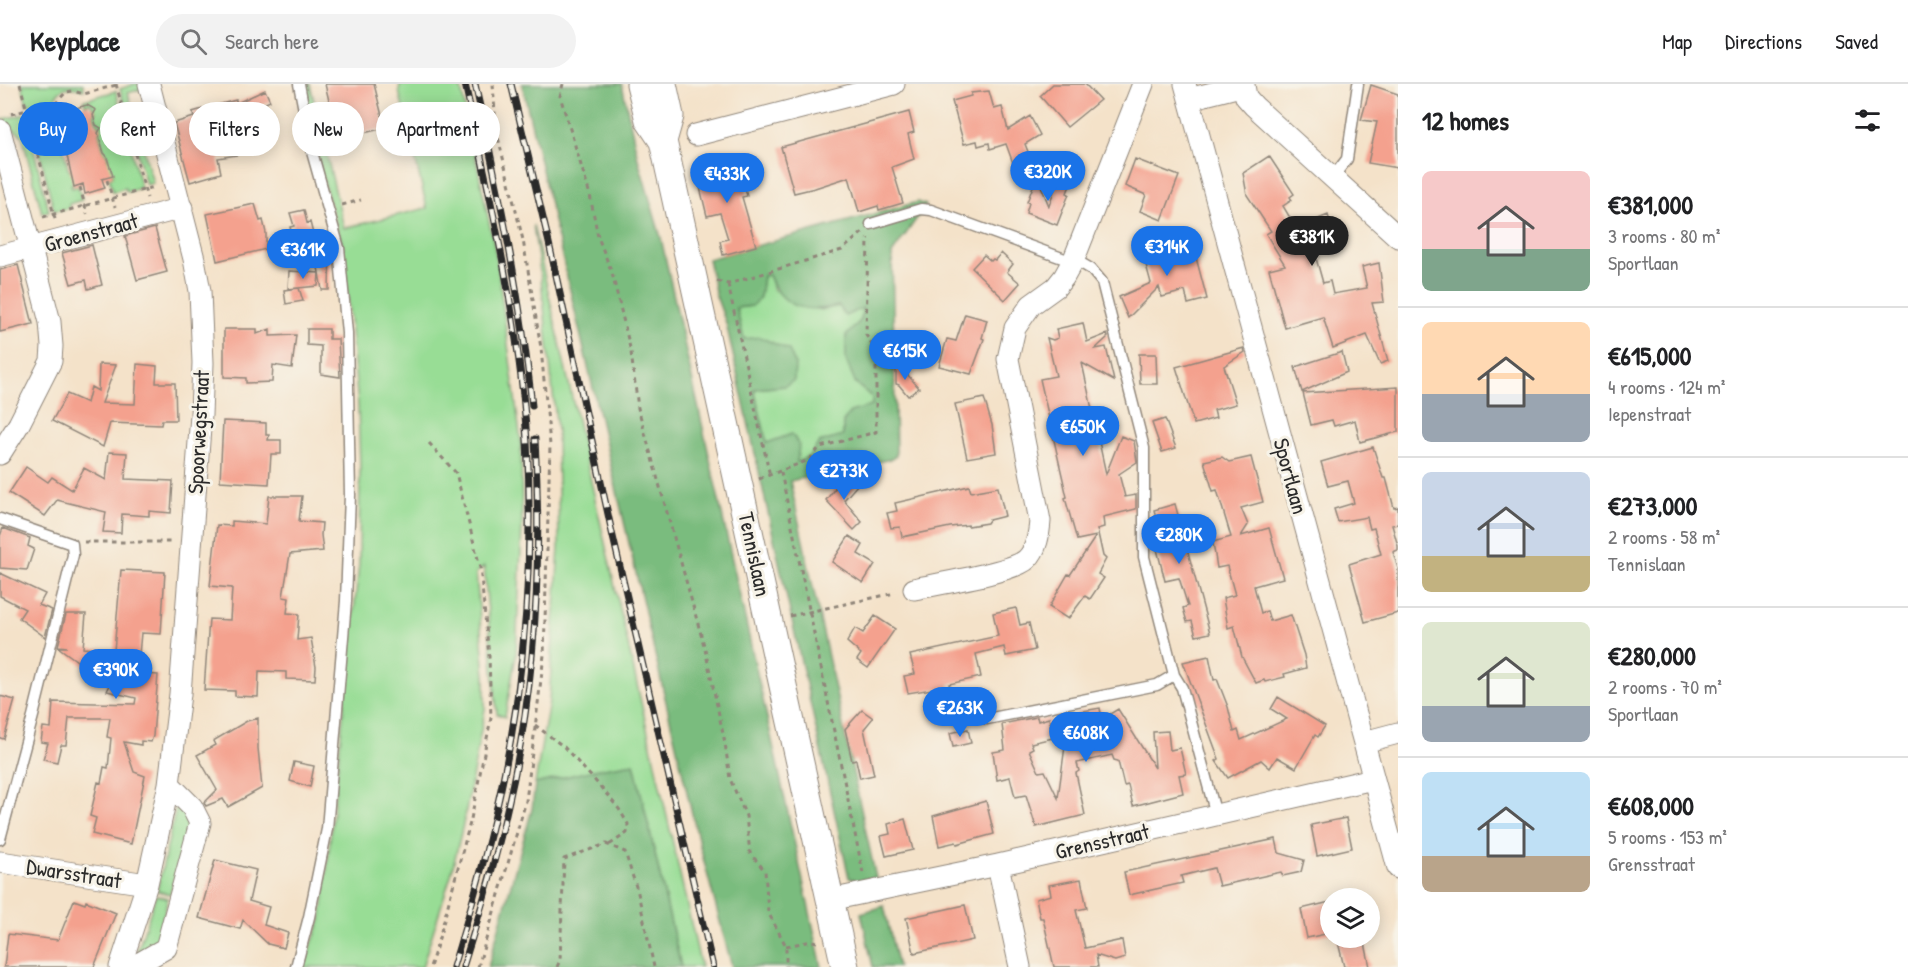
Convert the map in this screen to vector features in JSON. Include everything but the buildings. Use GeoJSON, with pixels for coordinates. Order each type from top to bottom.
{"type":"FeatureCollection","features":[{"type":"Feature","properties":{"kind":"street","name":"Spoorwegstraat"},"geometry":{"type":"LineString","coordinates":[[149,84],[182,208],[200,291],[203,363],[180,694],[169,784],[147,884],[120,966],[138,964],[166,948],[200,823],[192,807],[169,784]]}},
{"type":"Feature","properties":{"kind":"street","name":"Tennislaan"},"geometry":{"type":"LineString","coordinates":[[640,84],[648,120],[663,141],[845,967]]}},
{"type":"Feature","properties":{"kind":"street","name":"Tennislaan"},"geometry":{"type":"LineString","coordinates":[[663,84],[670,117],[663,141]]}},
{"type":"Feature","properties":{"kind":"street"},"geometry":{"type":"LineString","coordinates":[[696,135],[894,84]]}},
{"type":"Feature","properties":{"kind":"street"},"geometry":{"type":"LineString","coordinates":[[914,589],[1003,570],[1026,560],[1038,540],[1040,520],[1008,359],[1015,328],[1031,305],[1056,287],[1073,260],[1143,84]]}},
{"type":"Feature","properties":{"kind":"street"},"geometry":{"type":"LineString","coordinates":[[1187,92],[1243,84],[1246,97],[1254,106],[1398,237]]}},
{"type":"Feature","properties":{"kind":"street","name":"Sportlaan"},"geometry":{"type":"LineString","coordinates":[[1187,92],[1398,868]]}},
{"type":"Feature","properties":{"kind":"street"},"geometry":{"type":"LineString","coordinates":[[0,454],[19,424],[51,361],[52,346],[50,322],[30,249],[2,123]]}},
{"type":"Feature","properties":{"kind":"street","name":"Groenstraat"},"geometry":{"type":"LineString","coordinates":[[0,256],[182,208]]}},
{"type":"Feature","properties":{"kind":"street"},"geometry":{"type":"LineString","coordinates":[[1364,742],[1398,733]]}},
{"type":"Feature","properties":{"kind":"street","name":"Grensstraat"},"geometry":{"type":"LineString","coordinates":[[830,900],[998,865],[1373,778]]}},
{"type":"Feature","properties":{"kind":"street","name":"Dwarsstraat"},"geometry":{"type":"LineString","coordinates":[[0,862],[147,884]]}},
{"type":"Feature","properties":{"kind":"street"},"geometry":{"type":"LineString","coordinates":[[998,865],[1020,967]]}},
{"type":"Feature","properties":{"kind":"lane"},"geometry":{"type":"LineString","coordinates":[[296,967],[327,829],[346,601],[350,495],[347,333],[339,248],[312,152],[299,84]]}},
{"type":"Feature","properties":{"kind":"lane"},"geometry":{"type":"LineString","coordinates":[[1333,177],[1347,159],[1358,84]]}},
{"type":"Feature","properties":{"kind":"lane"},"geometry":{"type":"LineString","coordinates":[[870,224],[921,209],[931,210],[1073,260],[1091,269],[1102,282],[1144,447],[1144,557],[1174,675],[1182,688],[1216,815]]}},
{"type":"Feature","properties":{"kind":"lane"},"geometry":{"type":"LineString","coordinates":[[0,519],[72,543],[73,555],[0,839]]}},
{"type":"Feature","properties":{"kind":"lane"},"geometry":{"type":"LineString","coordinates":[[987,719],[1157,685],[1174,675]]}},
{"type":"Feature","properties":{"kind":"path"},"geometry":{"type":"LineString","coordinates":[[20,84],[24,102]]}},
{"type":"Feature","properties":{"kind":"path"},"geometry":{"type":"LineString","coordinates":[[57,102],[66,92],[84,94],[117,84],[147,199]]}},
{"type":"Feature","properties":{"kind":"path"},"geometry":{"type":"LineString","coordinates":[[478,967],[526,801],[544,655],[550,445],[541,348],[523,240],[496,129],[493,84]]}},
{"type":"Feature","properties":{"kind":"path"},"geometry":{"type":"LineString","coordinates":[[563,84],[560,96],[590,195],[598,237],[612,273],[631,352],[638,408],[705,649],[730,778],[746,816],[750,853],[765,871],[768,912],[786,946],[786,967]]}},
{"type":"Feature","properties":{"kind":"path"},"geometry":{"type":"LineString","coordinates":[[2,123],[18,114]]}},
{"type":"Feature","properties":{"kind":"path"},"geometry":{"type":"LineString","coordinates":[[38,156],[56,224]]}},
{"type":"Feature","properties":{"kind":"path"},"geometry":{"type":"LineString","coordinates":[[107,180],[115,207]]}},
{"type":"Feature","properties":{"kind":"path"},"geometry":{"type":"LineString","coordinates":[[80,187],[87,215]]}},
{"type":"Feature","properties":{"kind":"path"},"geometry":{"type":"LineString","coordinates":[[43,217],[154,187]]}},
{"type":"Feature","properties":{"kind":"path"},"geometry":{"type":"LineString","coordinates":[[328,209],[361,200]]}},
{"type":"Feature","properties":{"kind":"path"},"geometry":{"type":"LineString","coordinates":[[723,283],[728,284],[842,250],[868,227],[866,335],[876,351],[876,432],[820,447],[809,460],[753,481]]}},
{"type":"Feature","properties":{"kind":"path"},"geometry":{"type":"LineString","coordinates":[[728,284],[770,476]]}},
{"type":"Feature","properties":{"kind":"path"},"geometry":{"type":"LineString","coordinates":[[429,443],[456,473],[480,567],[489,656],[491,718],[471,819],[430,967]]}},
{"type":"Feature","properties":{"kind":"path"},"geometry":{"type":"LineString","coordinates":[[781,472],[866,893]]}},
{"type":"Feature","properties":{"kind":"path"},"geometry":{"type":"LineString","coordinates":[[72,543],[181,543]]}},
{"type":"Feature","properties":{"kind":"path"},"geometry":{"type":"LineString","coordinates":[[787,616],[914,589]]}},
{"type":"Feature","properties":{"kind":"path"},"geometry":{"type":"LineString","coordinates":[[535,725],[564,747],[619,808],[628,824],[627,833],[609,845]]}},
{"type":"Feature","properties":{"kind":"path"},"geometry":{"type":"LineString","coordinates":[[557,967],[560,960],[564,859],[606,844],[625,852],[638,893],[654,967]]}},
{"type":"Feature","properties":{"kind":"path"},"geometry":{"type":"LineString","coordinates":[[786,946],[812,941],[823,944]]}},
{"type":"Feature","properties":{"kind":"green space"},"geometry":{"type":"Polygon","coordinates":[[[22,84],[83,84],[84,90],[67,88],[60,91],[55,99],[26,102],[22,84]]]}},
{"type":"Feature","properties":{"kind":"green space"},"geometry":{"type":"Polygon","coordinates":[[[140,84],[142,89],[128,93],[130,102],[124,102],[120,89],[140,84]]]}},
{"type":"Feature","properties":{"kind":"green space"},"geometry":{"type":"Polygon","coordinates":[[[304,84],[310,84],[314,102],[307,102],[304,84]]]}},
{"type":"Feature","properties":{"kind":"green space"},"geometry":{"type":"Polygon","coordinates":[[[400,84],[460,84],[464,102],[402,102],[399,91],[400,84]]]}},
{"type":"Feature","properties":{"kind":"green space"},"geometry":{"type":"Polygon","coordinates":[[[522,84],[622,84],[638,159],[661,238],[822,967],[732,967],[697,835],[522,84]]]}},
{"type":"Feature","properties":{"kind":"green space"},"geometry":{"type":"Polygon","coordinates":[[[116,91],[119,102],[100,102],[100,128],[94,115],[96,112],[90,103],[84,100],[116,91]]]}},
{"type":"Feature","properties":{"kind":"green space"},"geometry":{"type":"Polygon","coordinates":[[[18,116],[18,132],[6,125],[4,119],[18,116]]]}},
{"type":"Feature","properties":{"kind":"green space"},"geometry":{"type":"Polygon","coordinates":[[[27,156],[35,156],[49,211],[42,213],[27,156]]]}},
{"type":"Feature","properties":{"kind":"green space"},"geometry":{"type":"Polygon","coordinates":[[[41,156],[66,156],[74,184],[71,184],[72,188],[78,186],[82,200],[69,204],[69,208],[54,211],[41,156]]]}},
{"type":"Feature","properties":{"kind":"green space"},"geometry":{"type":"Polygon","coordinates":[[[108,156],[133,156],[141,188],[127,192],[125,188],[113,192],[109,178],[113,177],[113,173],[110,174],[108,156]]]}},
{"type":"Feature","properties":{"kind":"green space"},"geometry":{"type":"Polygon","coordinates":[[[138,156],[146,156],[153,183],[146,185],[138,156]]]}},
{"type":"Feature","properties":{"kind":"green space"},"geometry":{"type":"Polygon","coordinates":[[[318,156],[327,156],[344,228],[427,208],[415,156],[475,156],[496,255],[521,442],[522,527],[516,655],[505,717],[497,714],[484,567],[476,573],[485,676],[485,709],[465,816],[451,875],[422,967],[303,967],[321,920],[359,564],[358,405],[343,247],[318,156]]]}},
{"type":"Feature","properties":{"kind":"green space"},"geometry":{"type":"Polygon","coordinates":[[[918,202],[926,205],[892,254],[896,456],[790,481],[876,878],[857,880],[849,878],[726,323],[716,296],[708,259],[918,202]],[[769,275],[763,276],[760,297],[752,306],[736,308],[744,339],[760,337],[789,350],[795,364],[794,380],[785,386],[754,389],[767,443],[792,434],[799,445],[797,462],[809,457],[819,443],[843,436],[843,422],[850,412],[872,406],[872,397],[856,384],[846,360],[846,336],[861,320],[863,308],[845,316],[839,306],[816,309],[796,306],[788,302],[774,286],[769,275]]]}},
{"type":"Feature","properties":{"kind":"green space"},"geometry":{"type":"Polygon","coordinates":[[[533,225],[701,967],[681,967],[634,763],[535,784],[549,701],[559,548],[557,431],[533,225]]]}},
{"type":"Feature","properties":{"kind":"green space"},"geometry":{"type":"Polygon","coordinates":[[[769,275],[774,290],[821,310],[839,306],[863,307],[861,320],[846,336],[856,384],[872,397],[872,406],[843,422],[843,436],[819,443],[809,457],[796,463],[767,443],[754,389],[785,386],[744,339],[736,308],[752,306],[760,297],[763,276],[769,275]]]}},
{"type":"Feature","properties":{"kind":"green space"},"geometry":{"type":"Polygon","coordinates":[[[634,763],[681,967],[488,967],[532,809],[535,784],[634,763]]]}},
{"type":"Feature","properties":{"kind":"green space"},"geometry":{"type":"Polygon","coordinates":[[[181,806],[190,810],[189,846],[181,851],[170,894],[157,891],[176,808],[181,806]]]}},
{"type":"Feature","properties":{"kind":"green space"},"geometry":{"type":"Polygon","coordinates":[[[156,895],[168,898],[161,925],[166,933],[161,943],[136,955],[156,895]]]}},
{"type":"Feature","properties":{"kind":"green space"},"geometry":{"type":"Polygon","coordinates":[[[884,906],[898,967],[873,967],[861,913],[884,906]]]}},
{"type":"Feature","properties":{"kind":"railway"},"geometry":{"type":"LineString","coordinates":[[453,967],[489,838],[511,740],[523,641],[529,541],[527,441],[518,351],[503,261],[465,84]]}},
{"type":"Feature","properties":{"kind":"railway"},"geometry":{"type":"LineString","coordinates":[[475,84],[508,244],[522,325],[532,406]]}},
{"type":"Feature","properties":{"kind":"railway"},"geometry":{"type":"LineString","coordinates":[[511,84],[713,967]]}},
{"type":"Feature","properties":{"kind":"railway"},"geometry":{"type":"LineString","coordinates":[[463,967],[503,826],[525,715],[531,669],[537,577],[535,439]]}}]}
